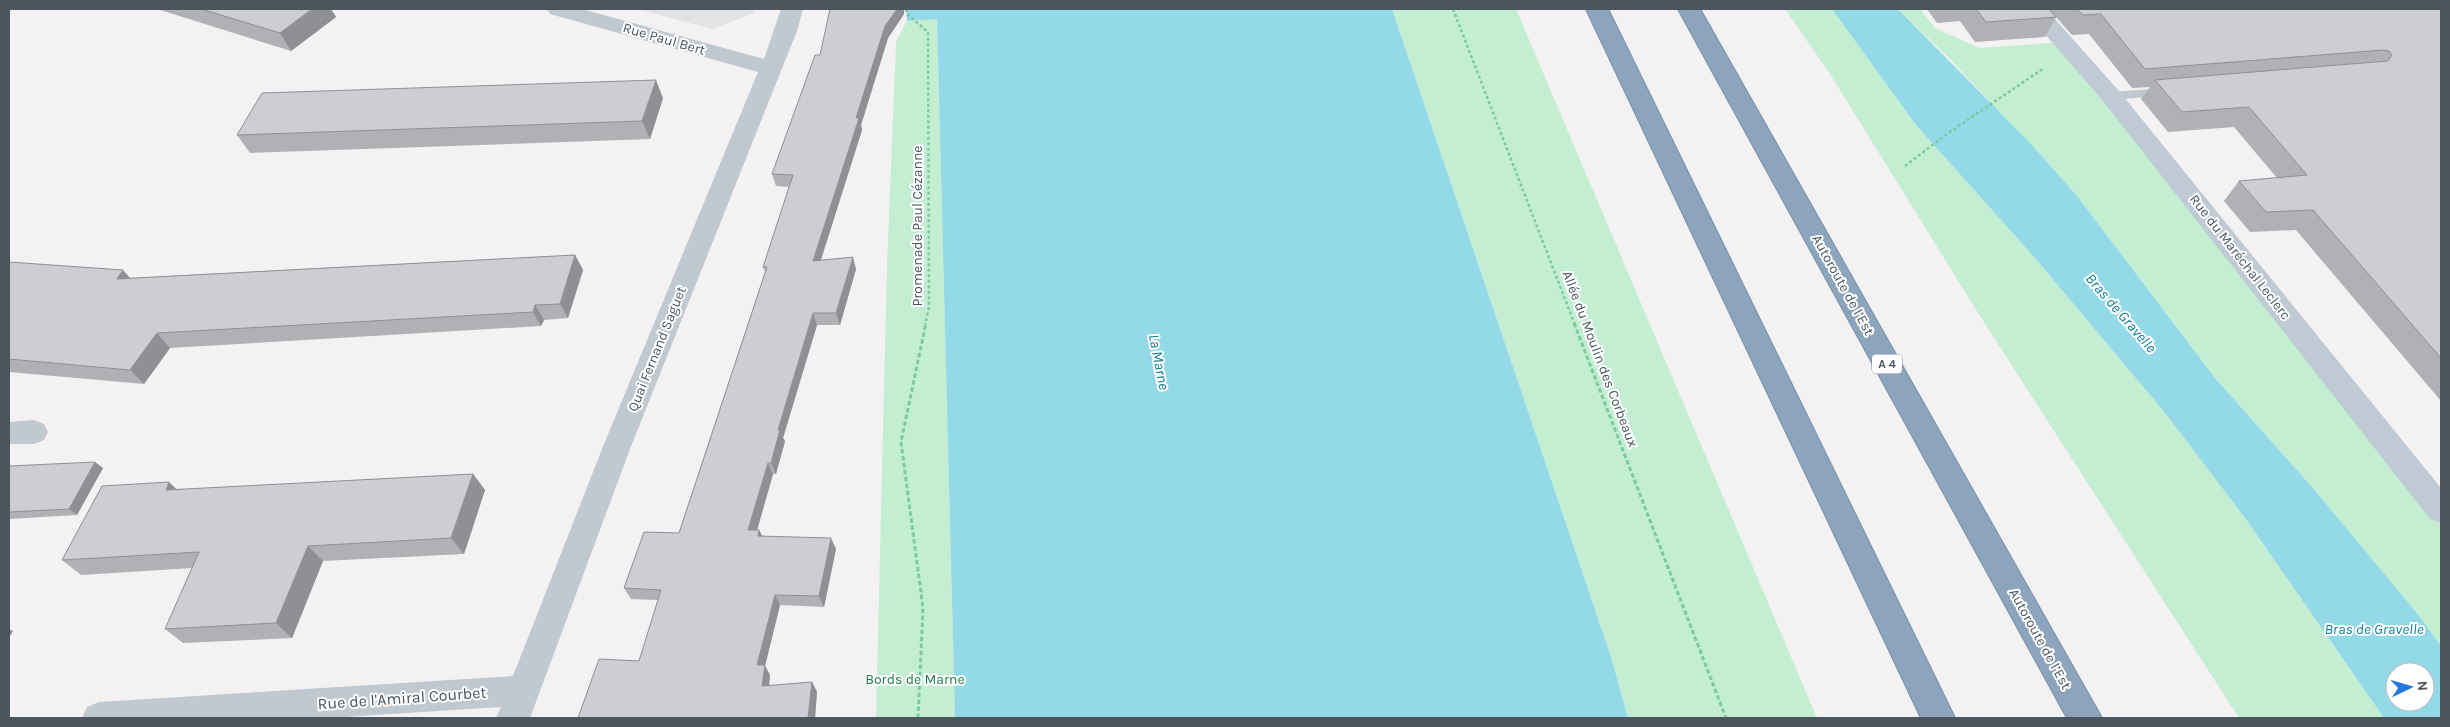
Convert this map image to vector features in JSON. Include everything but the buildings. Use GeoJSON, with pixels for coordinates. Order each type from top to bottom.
{"type":"FeatureCollection","features":[{"type":"Feature","properties":{"kind":"highway"},"geometry":{"type":"LineString","coordinates":[[1597,9],[1938,718]]}},
{"type":"Feature","properties":{"kind":"highway","name":"Autoroute de l’Est"},"geometry":{"type":"LineString","coordinates":[[1689,9],[2084,718]]}},
{"type":"Feature","properties":{"kind":"street","name":"Rue Paul Bert"},"geometry":{"type":"LineString","coordinates":[[558,9],[771,68]]}},
{"type":"Feature","properties":{"kind":"street","name":"Quai Fernand Saguet"},"geometry":{"type":"LineString","coordinates":[[519,704],[616,449],[786,31],[792,9]]}},
{"type":"Feature","properties":{"kind":"street","name":"Rue du Maréchal Leclerc"},"geometry":{"type":"LineString","coordinates":[[2034,9],[2111,96],[2441,510]]}},
{"type":"Feature","properties":{"kind":"street","name":"Rue de l'Amiral Courbet"},"geometry":{"type":"LineString","coordinates":[[99,718],[519,704]]}},
{"type":"Feature","properties":{"kind":"lane"},"geometry":{"type":"LineString","coordinates":[[2111,96],[2180,91]]}},
{"type":"Feature","properties":{"kind":"path","name":"Promenade Paul Cézanne"},"geometry":{"type":"LineString","coordinates":[[906,9],[907,14],[928,32],[929,307],[901,442],[923,608],[918,718]]}},
{"type":"Feature","properties":{"kind":"path","name":"Allée du Moulin des Corbeaux"},"geometry":{"type":"LineString","coordinates":[[1453,9],[1726,718]]}},
{"type":"Feature","properties":{"kind":"path"},"geometry":{"type":"LineString","coordinates":[[1905,166],[1947,134],[2072,50]]}},
{"type":"Feature","properties":{"kind":"shaded area"},"geometry":{"type":"Polygon","coordinates":[[[637,9],[756,9],[754,13],[712,29],[637,9]]]}},
{"type":"Feature","properties":{"kind":"green space"},"geometry":{"type":"Polygon","coordinates":[[[1392,9],[1516,9],[1817,718],[1628,718],[1611,657],[1392,9]]]}},
{"type":"Feature","properties":{"kind":"green space"},"geometry":{"type":"Polygon","coordinates":[[[1785,9],[1832,9],[1916,125],[2035,258],[2166,414],[2248,522],[2384,718],[2239,718],[1980,316],[1830,74],[1785,9]]]}},
{"type":"Feature","properties":{"kind":"green space"},"geometry":{"type":"Polygon","coordinates":[[[1898,9],[1920,9],[1935,28],[1979,48],[2065,42],[2111,96],[2441,525],[2441,646],[2312,487],[2215,378],[2077,196],[1950,59],[1898,9]]]}},
{"type":"Feature","properties":{"kind":"green space","name":"Bords de Marne"},"geometry":{"type":"Polygon","coordinates":[[[937,19],[955,718],[876,718],[887,266],[896,42],[907,21],[937,19]]]}},
{"type":"Feature","properties":{"kind":"water","name":"La Marne"},"geometry":{"type":"Polygon","coordinates":[[[906,9],[1392,9],[1611,657],[1628,718],[955,718],[937,19],[907,21],[906,9]]]}},
{"type":"Feature","properties":{"kind":"water","name":"Bras de Gravelle"},"geometry":{"type":"Polygon","coordinates":[[[1832,9],[1898,9],[2031,144],[2077,196],[2215,378],[2312,487],[2415,611],[2441,646],[2441,718],[2384,718],[2248,522],[2166,414],[2035,258],[1916,125],[1832,9]]]}}]}
